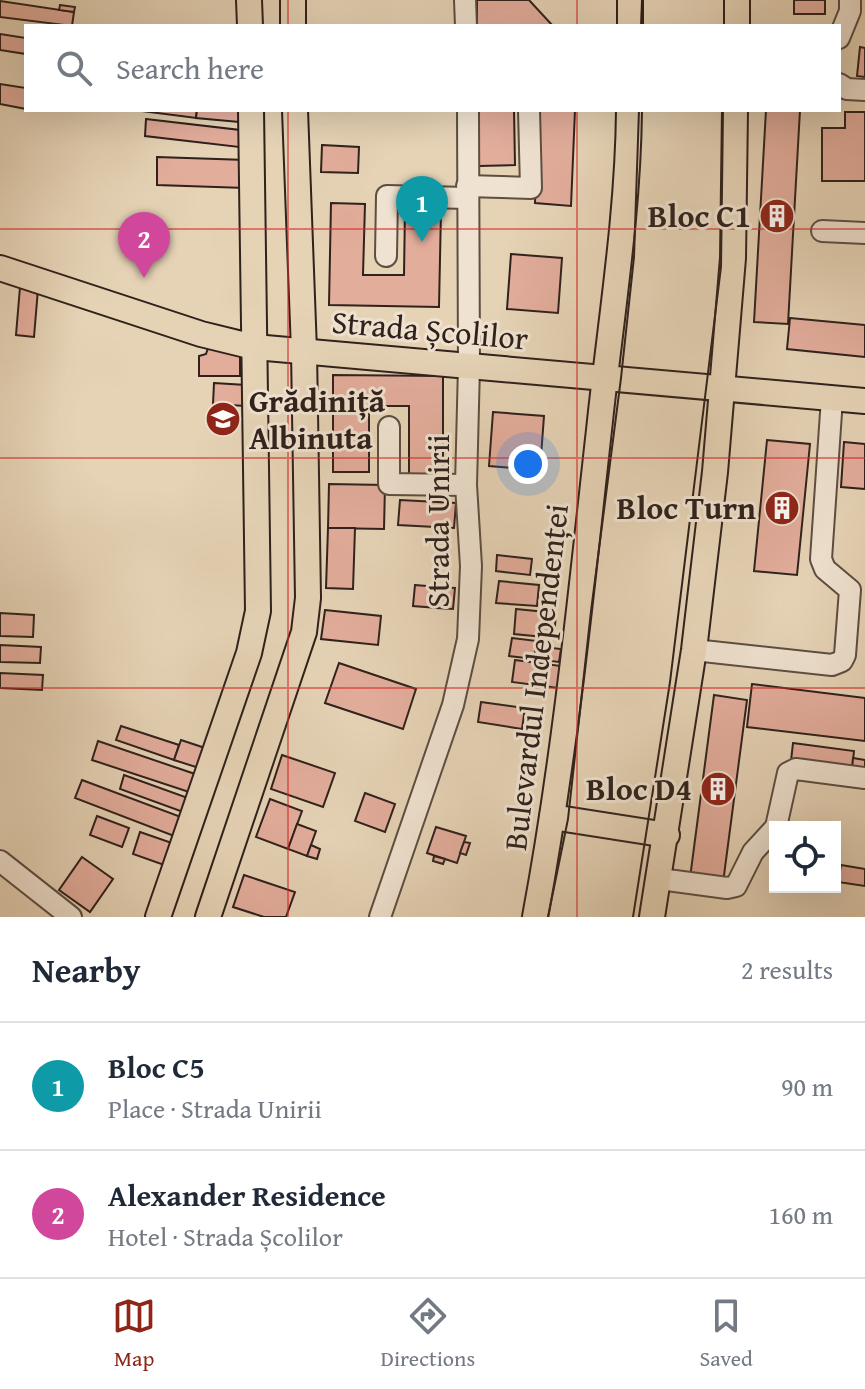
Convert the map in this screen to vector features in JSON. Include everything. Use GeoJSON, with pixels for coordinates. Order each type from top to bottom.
{"type":"FeatureCollection","features":[{"type":"Feature","properties":{"kind":"main road"},"geometry":{"type":"LineString","coordinates":[[249,0],[250,24]]}},
{"type":"Feature","properties":{"kind":"main road"},"geometry":{"type":"LineString","coordinates":[[293,0],[293,24]]}},
{"type":"Feature","properties":{"kind":"main road"},"geometry":{"type":"LineString","coordinates":[[630,0],[630,24]]}},
{"type":"Feature","properties":{"kind":"main road"},"geometry":{"type":"LineString","coordinates":[[737,0],[737,24]]}},
{"type":"Feature","properties":{"kind":"main road"},"geometry":{"type":"LineString","coordinates":[[158,917],[256,627],[260,590],[251,112]]}},
{"type":"Feature","properties":{"kind":"main road"},"geometry":{"type":"LineString","coordinates":[[208,917],[304,632],[308,598],[304,351],[295,112]]}},
{"type":"Feature","properties":{"kind":"main road","name":"Bulevardul Independenței"},"geometry":{"type":"LineString","coordinates":[[535,917],[552,817],[605,376],[623,220],[629,112]]}},
{"type":"Feature","properties":{"kind":"main road"},"geometry":{"type":"LineString","coordinates":[[652,917],[694,650],[722,387],[733,258],[735,112]]}},
{"type":"Feature","properties":{"kind":"main road","name":"Strada Școlilor"},"geometry":{"type":"LineString","coordinates":[[0,268],[201,334],[254,347],[865,401]]}},
{"type":"Feature","properties":{"kind":"main road"},"geometry":{"type":"LineString","coordinates":[[552,817],[667,835]]}},
{"type":"Feature","properties":{"kind":"street"},"geometry":{"type":"LineString","coordinates":[[465,0],[466,24]]}},
{"type":"Feature","properties":{"kind":"street"},"geometry":{"type":"LineString","coordinates":[[841,33],[850,11],[850,0]]}},
{"type":"Feature","properties":{"kind":"street"},"geometry":{"type":"LineString","coordinates":[[841,85],[847,89],[865,90]]}},
{"type":"Feature","properties":{"kind":"street","name":"Strada Unirii"},"geometry":{"type":"LineString","coordinates":[[380,917],[462,672],[468,639],[468,112]]}},
{"type":"Feature","properties":{"kind":"street"},"geometry":{"type":"LineString","coordinates":[[386,256],[387,196],[531,188],[529,112]]}},
{"type":"Feature","properties":{"kind":"street"},"geometry":{"type":"LineString","coordinates":[[822,231],[865,233]]}},
{"type":"Feature","properties":{"kind":"street"},"geometry":{"type":"LineString","coordinates":[[694,650],[832,665],[842,661],[850,590],[825,569],[821,559],[832,398]]}},
{"type":"Feature","properties":{"kind":"street"},"geometry":{"type":"LineString","coordinates":[[389,427],[389,484],[466,485]]}},
{"type":"Feature","properties":{"kind":"street"},"geometry":{"type":"LineString","coordinates":[[777,821],[788,773],[796,769],[865,778]]}},
{"type":"Feature","properties":{"kind":"street"},"geometry":{"type":"LineString","coordinates":[[660,879],[727,888],[736,886],[753,852],[769,835]]}},
{"type":"Feature","properties":{"kind":"street"},"geometry":{"type":"LineString","coordinates":[[0,861],[71,917]]}},
{"type":"Feature","properties":{"kind":"building"},"geometry":{"type":"Polygon","coordinates":[[[477,0],[529,0],[551,24],[477,24],[477,0]]]}},
{"type":"Feature","properties":{"kind":"building"},"geometry":{"type":"Polygon","coordinates":[[[794,0],[825,0],[825,14],[794,14],[794,0]]]}},
{"type":"Feature","properties":{"kind":"building"},"geometry":{"type":"Polygon","coordinates":[[[0,1],[74,12],[72,24],[0,17],[0,1]]]}},
{"type":"Feature","properties":{"kind":"building"},"geometry":{"type":"Polygon","coordinates":[[[60,5],[75,7],[74,12],[59,10],[60,5]]]}},
{"type":"Feature","properties":{"kind":"building"},"geometry":{"type":"Polygon","coordinates":[[[0,34],[24,38],[24,54],[0,50],[0,34]]]}},
{"type":"Feature","properties":{"kind":"building"},"geometry":{"type":"Polygon","coordinates":[[[860,47],[865,48],[865,77],[857,76],[860,47]]]}},
{"type":"Feature","properties":{"kind":"building"},"geometry":{"type":"Polygon","coordinates":[[[0,84],[24,88],[24,109],[0,104],[0,84]]]}},
{"type":"Feature","properties":{"kind":"building"},"geometry":{"type":"Polygon","coordinates":[[[150,112],[197,112],[196,118],[150,112]]]}},
{"type":"Feature","properties":{"kind":"building"},"geometry":{"type":"Polygon","coordinates":[[[197,112],[240,112],[239,122],[196,118],[197,112]]]}},
{"type":"Feature","properties":{"kind":"building"},"geometry":{"type":"Polygon","coordinates":[[[477,112],[514,112],[515,165],[479,166],[477,112]]]}},
{"type":"Feature","properties":{"kind":"building"},"geometry":{"type":"Polygon","coordinates":[[[537,112],[575,112],[571,206],[535,203],[537,112]]]}},
{"type":"Feature","properties":{"kind":"building","name":"Bloc C1"},"geometry":{"type":"Polygon","coordinates":[[[766,112],[800,112],[788,324],[754,322],[766,112]]]}},
{"type":"Feature","properties":{"kind":"building"},"geometry":{"type":"Polygon","coordinates":[[[845,112],[865,112],[865,181],[822,181],[822,128],[845,128],[845,112]]]}},
{"type":"Feature","properties":{"kind":"building"},"geometry":{"type":"Polygon","coordinates":[[[146,119],[240,130],[239,147],[145,136],[146,119]]]}},
{"type":"Feature","properties":{"kind":"building"},"geometry":{"type":"Polygon","coordinates":[[[322,145],[359,147],[358,173],[321,172],[322,145]]]}},
{"type":"Feature","properties":{"kind":"building"},"geometry":{"type":"Polygon","coordinates":[[[157,157],[246,160],[245,188],[157,185],[157,157]]]}},
{"type":"Feature","properties":{"kind":"building"},"geometry":{"type":"Polygon","coordinates":[[[331,203],[365,204],[363,275],[404,275],[405,209],[441,210],[439,307],[329,305],[331,203]]]}},
{"type":"Feature","properties":{"kind":"building"},"geometry":{"type":"Polygon","coordinates":[[[511,254],[562,258],[558,313],[507,309],[511,254]]]}},
{"type":"Feature","properties":{"kind":"building"},"geometry":{"type":"Polygon","coordinates":[[[20,287],[38,289],[34,337],[16,335],[20,287]]]}},
{"type":"Feature","properties":{"kind":"building"},"geometry":{"type":"Polygon","coordinates":[[[790,318],[865,325],[865,357],[787,349],[790,318]]]}},
{"type":"Feature","properties":{"kind":"building"},"geometry":{"type":"Polygon","coordinates":[[[209,345],[240,355],[240,376],[199,376],[199,356],[206,354],[209,345]]]}},
{"type":"Feature","properties":{"kind":"building"},"geometry":{"type":"Polygon","coordinates":[[[333,375],[443,376],[443,477],[409,477],[409,406],[369,406],[369,472],[333,472],[333,375]]]}},
{"type":"Feature","properties":{"kind":"building"},"geometry":{"type":"Polygon","coordinates":[[[214,383],[246,385],[245,406],[213,404],[214,383]]]}},
{"type":"Feature","properties":{"kind":"building"},"geometry":{"type":"Polygon","coordinates":[[[493,412],[544,416],[540,470],[489,466],[493,412]]]}},
{"type":"Feature","properties":{"kind":"building","name":"Bloc Turn"},"geometry":{"type":"Polygon","coordinates":[[[767,440],[810,444],[797,575],[754,571],[767,440]]]}},
{"type":"Feature","properties":{"kind":"building"},"geometry":{"type":"Polygon","coordinates":[[[844,442],[865,444],[865,489],[841,487],[844,442]]]}},
{"type":"Feature","properties":{"kind":"building"},"geometry":{"type":"Polygon","coordinates":[[[329,484],[385,485],[384,529],[328,528],[329,484]]]}},
{"type":"Feature","properties":{"kind":"building"},"geometry":{"type":"Polygon","coordinates":[[[400,500],[456,503],[454,528],[398,525],[400,500]]]}},
{"type":"Feature","properties":{"kind":"building"},"geometry":{"type":"Polygon","coordinates":[[[328,528],[355,528],[353,589],[326,588],[328,528]]]}},
{"type":"Feature","properties":{"kind":"building"},"geometry":{"type":"Polygon","coordinates":[[[497,555],[532,559],[530,575],[496,571],[497,555]]]}},
{"type":"Feature","properties":{"kind":"building"},"geometry":{"type":"Polygon","coordinates":[[[499,581],[539,585],[537,606],[496,603],[499,581]]]}},
{"type":"Feature","properties":{"kind":"building"},"geometry":{"type":"Polygon","coordinates":[[[415,585],[438,587],[437,608],[413,606],[415,585]]]}},
{"type":"Feature","properties":{"kind":"building"},"geometry":{"type":"Polygon","coordinates":[[[438,587],[455,588],[453,609],[437,608],[438,587]]]}},
{"type":"Feature","properties":{"kind":"building"},"geometry":{"type":"Polygon","coordinates":[[[516,609],[556,613],[554,638],[514,634],[516,609]]]}},
{"type":"Feature","properties":{"kind":"building"},"geometry":{"type":"Polygon","coordinates":[[[325,610],[381,616],[378,645],[321,639],[325,610]]]}},
{"type":"Feature","properties":{"kind":"building"},"geometry":{"type":"Polygon","coordinates":[[[0,613],[34,615],[33,637],[0,636],[0,613]]]}},
{"type":"Feature","properties":{"kind":"building"},"geometry":{"type":"Polygon","coordinates":[[[512,638],[537,641],[534,659],[509,656],[512,638]]]}},
{"type":"Feature","properties":{"kind":"building"},"geometry":{"type":"Polygon","coordinates":[[[0,645],[41,647],[40,663],[0,662],[0,645]]]}},
{"type":"Feature","properties":{"kind":"building"},"geometry":{"type":"Polygon","coordinates":[[[536,646],[561,649],[559,662],[534,659],[536,646]]]}},
{"type":"Feature","properties":{"kind":"building"},"geometry":{"type":"Polygon","coordinates":[[[515,660],[561,666],[558,688],[512,682],[515,660]]]}},
{"type":"Feature","properties":{"kind":"building"},"geometry":{"type":"Polygon","coordinates":[[[339,663],[416,689],[403,729],[325,703],[339,663]]]}},
{"type":"Feature","properties":{"kind":"building"},"geometry":{"type":"Polygon","coordinates":[[[0,673],[43,675],[42,690],[0,688],[0,673]]]}},
{"type":"Feature","properties":{"kind":"building"},"geometry":{"type":"Polygon","coordinates":[[[752,684],[865,698],[865,741],[747,727],[752,684]]]}},
{"type":"Feature","properties":{"kind":"building","name":"Bloc D4"},"geometry":{"type":"Polygon","coordinates":[[[714,695],[747,700],[723,883],[690,878],[714,695]]]}},
{"type":"Feature","properties":{"kind":"building"},"geometry":{"type":"Polygon","coordinates":[[[481,702],[525,708],[522,729],[478,722],[481,702]]]}},
{"type":"Feature","properties":{"kind":"building"},"geometry":{"type":"Polygon","coordinates":[[[121,726],[179,745],[174,760],[116,740],[121,726]]]}},
{"type":"Feature","properties":{"kind":"building"},"geometry":{"type":"Polygon","coordinates":[[[181,740],[205,748],[199,768],[174,760],[181,740]]]}},
{"type":"Feature","properties":{"kind":"building"},"geometry":{"type":"Polygon","coordinates":[[[98,741],[195,774],[189,792],[92,760],[98,741]]]}},
{"type":"Feature","properties":{"kind":"building"},"geometry":{"type":"Polygon","coordinates":[[[793,743],[854,751],[852,770],[791,761],[793,743]]]}},
{"type":"Feature","properties":{"kind":"building"},"geometry":{"type":"Polygon","coordinates":[[[282,755],[335,773],[323,807],[271,789],[282,755]]]}},
{"type":"Feature","properties":{"kind":"building"},"geometry":{"type":"Polygon","coordinates":[[[853,758],[865,760],[865,772],[852,770],[853,758]]]}},
{"type":"Feature","properties":{"kind":"building"},"geometry":{"type":"Polygon","coordinates":[[[124,775],[188,798],[183,812],[120,789],[124,775]]]}},
{"type":"Feature","properties":{"kind":"building"},"geometry":{"type":"Polygon","coordinates":[[[82,780],[181,817],[174,836],[75,798],[82,780]]]}},
{"type":"Feature","properties":{"kind":"building"},"geometry":{"type":"Polygon","coordinates":[[[365,793],[395,804],[385,832],[355,821],[365,793]]]}},
{"type":"Feature","properties":{"kind":"building"},"geometry":{"type":"Polygon","coordinates":[[[270,799],[302,811],[288,849],[256,837],[270,799]]]}},
{"type":"Feature","properties":{"kind":"building"},"geometry":{"type":"Polygon","coordinates":[[[97,816],[129,828],[122,847],[90,835],[97,816]]]}},
{"type":"Feature","properties":{"kind":"building"},"geometry":{"type":"Polygon","coordinates":[[[297,824],[316,831],[307,856],[288,849],[297,824]]]}},
{"type":"Feature","properties":{"kind":"building"},"geometry":{"type":"Polygon","coordinates":[[[436,827],[466,836],[457,863],[427,853],[436,827]]]}},
{"type":"Feature","properties":{"kind":"building"},"geometry":{"type":"Polygon","coordinates":[[[140,832],[175,844],[167,866],[133,854],[140,832]]]}},
{"type":"Feature","properties":{"kind":"building"},"geometry":{"type":"Polygon","coordinates":[[[464,842],[470,843],[466,855],[460,853],[464,842]]]}},
{"type":"Feature","properties":{"kind":"building"},"geometry":{"type":"Polygon","coordinates":[[[311,845],[320,849],[317,859],[307,856],[311,845]]]}},
{"type":"Feature","properties":{"kind":"building"},"geometry":{"type":"Polygon","coordinates":[[[434,856],[445,859],[443,864],[433,861],[434,856]]]}},
{"type":"Feature","properties":{"kind":"building"},"geometry":{"type":"Polygon","coordinates":[[[82,857],[113,879],[90,912],[59,890],[82,857]]]}},
{"type":"Feature","properties":{"kind":"building"},"geometry":{"type":"Polygon","coordinates":[[[841,865],[865,869],[865,886],[841,882],[841,865]]]}},
{"type":"Feature","properties":{"kind":"building"},"geometry":{"type":"Polygon","coordinates":[[[244,875],[295,892],[286,917],[264,917],[233,907],[244,875]]]}},
{"type":"Feature","properties":{"kind":"tram line"},"geometry":{"type":"LineString","coordinates":[[641,24],[642,0]]}},
{"type":"Feature","properties":{"kind":"tram line"},"geometry":{"type":"LineString","coordinates":[[724,0],[724,24]]}},
{"type":"Feature","properties":{"kind":"tram line"},"geometry":{"type":"LineString","coordinates":[[548,917],[568,819],[621,378],[634,257],[639,112]]}},
{"type":"Feature","properties":{"kind":"tram line"},"geometry":{"type":"LineString","coordinates":[[633,917],[670,682],[721,267],[723,112]]}},
{"type":"Feature","properties":{"kind":"place","name":"Bloc C1"},"geometry":{"type":"Point","coordinates":[777,216]}},
{"type":"Feature","properties":{"kind":"place","name":"Bloc C5"},"geometry":{"type":"Point","coordinates":[422,242]}},
{"type":"Feature","properties":{"kind":"place","name":"Alexander Residence"},"geometry":{"type":"Point","coordinates":[144,278]}},
{"type":"Feature","properties":{"kind":"place","name":"Grădiniță Albinuta"},"geometry":{"type":"Point","coordinates":[223,419]}},
{"type":"Feature","properties":{"kind":"place","name":"Bloc Turn"},"geometry":{"type":"Point","coordinates":[782,508]}},
{"type":"Feature","properties":{"kind":"place","name":"Bloc D4"},"geometry":{"type":"Point","coordinates":[718,789]}}]}
